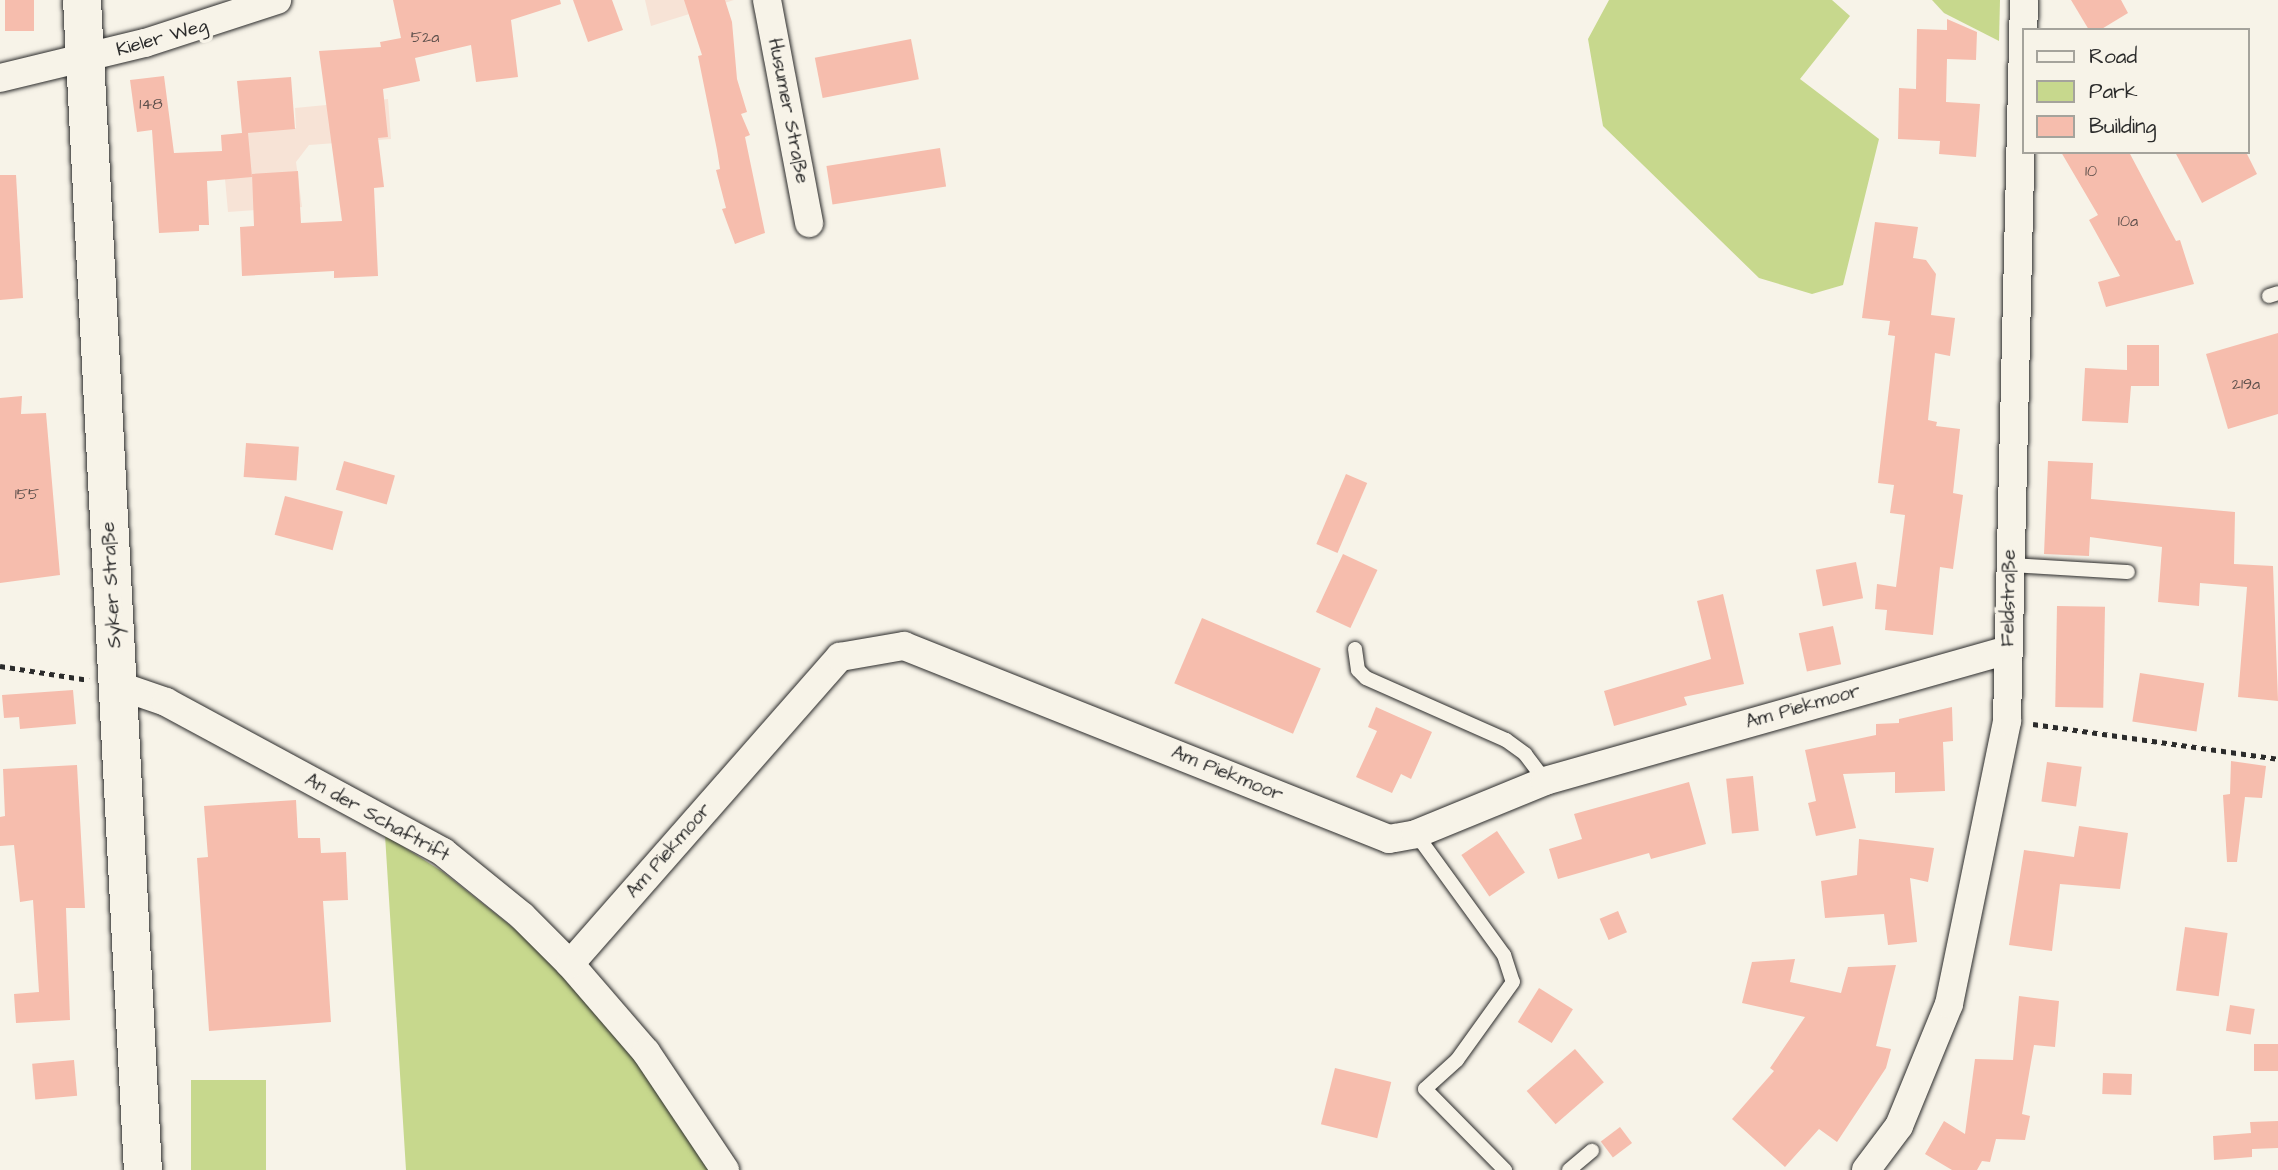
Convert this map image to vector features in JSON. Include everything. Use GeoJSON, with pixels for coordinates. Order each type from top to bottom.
{"type":"FeatureCollection","features":[{"type":"Feature","properties":{"kind":"main road","name":"Syker Straße"},"geometry":{"type":"LineString","coordinates":[[82,0],[143,1170]]}},
{"type":"Feature","properties":{"kind":"street","name":"Kieler Weg"},"geometry":{"type":"LineString","coordinates":[[0,78],[85,60],[223,21],[277,0]]}},
{"type":"Feature","properties":{"kind":"street","name":"Husumer Straße"},"geometry":{"type":"LineString","coordinates":[[767,0],[809,223]]}},
{"type":"Feature","properties":{"kind":"street","name":"Feldstraße"},"geometry":{"type":"LineString","coordinates":[[2023,28],[2024,0]]}},
{"type":"Feature","properties":{"kind":"street","name":"Feldstraße"},"geometry":{"type":"LineString","coordinates":[[1866,1170],[1899,1126],[1950,1004],[2007,721],[2022,81]]}},
{"type":"Feature","properties":{"kind":"street","name":"Am Piekmoor"},"geometry":{"type":"LineString","coordinates":[[570,964],[839,657],[904,646],[1389,839],[1416,834],[1545,781],[2008,650]]}},
{"type":"Feature","properties":{"kind":"street","name":"An der Schaftrift"},"geometry":{"type":"LineString","coordinates":[[117,685],[166,702],[443,852],[522,916],[570,964],[646,1052],[726,1170]]}},
{"type":"Feature","properties":{"kind":"lane"},"geometry":{"type":"LineString","coordinates":[[2010,565],[2128,572]]}},
{"type":"Feature","properties":{"kind":"lane"},"geometry":{"type":"LineString","coordinates":[[1355,649],[1358,670],[1366,678],[1506,740],[1524,754],[1545,781]]}},
{"type":"Feature","properties":{"kind":"lane"},"geometry":{"type":"LineString","coordinates":[[1416,834],[1504,955],[1513,982],[1457,1060],[1425,1089],[1505,1170]]}},
{"type":"Feature","properties":{"kind":"lane"},"geometry":{"type":"LineString","coordinates":[[1569,1170],[1592,1151]]}},
{"type":"Feature","properties":{"kind":"path"},"geometry":{"type":"LineString","coordinates":[[0,666],[117,685]]}},
{"type":"Feature","properties":{"kind":"path"},"geometry":{"type":"LineString","coordinates":[[2007,721],[2278,759]]}},
{"type":"Feature","properties":{"kind":"shaded area"},"geometry":{"type":"Polygon","coordinates":[[[645,0],[734,0],[651,26],[645,0]]]}},
{"type":"Feature","properties":{"kind":"shaded area"},"geometry":{"type":"Polygon","coordinates":[[[388,99],[391,139],[309,145],[296,162],[302,207],[228,212],[221,135],[296,128],[295,108],[388,99]]]}},
{"type":"Feature","properties":{"kind":"green space"},"geometry":{"type":"Polygon","coordinates":[[[1609,0],[1832,0],[1850,16],[1800,79],[1879,139],[1843,285],[1812,294],[1759,278],[1603,126],[1588,39],[1609,0]]]}},
{"type":"Feature","properties":{"kind":"green space"},"geometry":{"type":"Polygon","coordinates":[[[1932,0],[2000,0],[1999,41],[1944,13],[1932,0]]]}},
{"type":"Feature","properties":{"kind":"green space"},"geometry":{"type":"Polygon","coordinates":[[[385,835],[443,872],[521,934],[583,998],[653,1083],[713,1170],[406,1170],[385,835]]]}},
{"type":"Feature","properties":{"kind":"green space"},"geometry":{"type":"Polygon","coordinates":[[[191,1080],[266,1080],[266,1170],[191,1170],[191,1080]]]}},
{"type":"Feature","properties":{"kind":"building"},"geometry":{"type":"Polygon","coordinates":[[[5,0],[34,0],[34,31],[5,31],[5,0]]]}},
{"type":"Feature","properties":{"kind":"building"},"geometry":{"type":"Polygon","coordinates":[[[393,0],[560,0],[561,4],[511,20],[518,77],[476,82],[471,45],[415,58],[420,81],[383,89],[388,137],[378,138],[384,187],[374,188],[378,276],[334,278],[334,271],[242,276],[240,227],[254,226],[252,174],[298,171],[301,223],[342,221],[319,51],[381,47],[380,42],[401,38],[393,0]]]}},
{"type":"Feature","properties":{"kind":"building"},"geometry":{"type":"Polygon","coordinates":[[[573,0],[612,0],[623,30],[588,42],[573,0]]]}},
{"type":"Feature","properties":{"kind":"building"},"geometry":{"type":"Polygon","coordinates":[[[684,0],[725,0],[732,22],[737,79],[747,112],[741,114],[750,135],[745,137],[765,233],[735,244],[722,209],[726,208],[716,170],[720,169],[698,56],[702,55],[684,0]]]}},
{"type":"Feature","properties":{"kind":"building"},"geometry":{"type":"Polygon","coordinates":[[[2071,0],[2121,0],[2128,13],[2103,28],[2088,28],[2071,0]]]}},
{"type":"Feature","properties":{"kind":"building"},"geometry":{"type":"Polygon","coordinates":[[[1947,19],[1977,32],[1976,60],[1947,59],[1946,102],[1980,104],[1976,157],[1939,154],[1940,141],[1898,139],[1899,88],[1916,89],[1917,29],[1947,30],[1947,19]]]}},
{"type":"Feature","properties":{"kind":"building"},"geometry":{"type":"Polygon","coordinates":[[[911,39],[919,79],[823,98],[815,58],[911,39]]]}},
{"type":"Feature","properties":{"kind":"building"},"geometry":{"type":"Polygon","coordinates":[[[164,76],[174,153],[222,151],[221,135],[242,133],[237,81],[291,77],[295,129],[248,133],[252,177],[207,181],[209,225],[199,225],[199,231],[159,233],[152,130],[137,132],[130,80],[164,76]]]}},
{"type":"Feature","properties":{"kind":"building"},"geometry":{"type":"Polygon","coordinates":[[[940,148],[946,187],[833,205],[826,166],[940,148]]]}},
{"type":"Feature","properties":{"kind":"building"},"geometry":{"type":"Polygon","coordinates":[[[2062,154],[2130,154],[2176,241],[2180,240],[2194,284],[2106,307],[2098,282],[2120,276],[2089,220],[2098,215],[2062,154]]]}},
{"type":"Feature","properties":{"kind":"building"},"geometry":{"type":"Polygon","coordinates":[[[2176,154],[2247,154],[2257,174],[2202,203],[2176,154]]]}},
{"type":"Feature","properties":{"kind":"building"},"geometry":{"type":"Polygon","coordinates":[[[0,175],[16,175],[23,298],[0,300],[0,175]]]}},
{"type":"Feature","properties":{"kind":"building"},"geometry":{"type":"Polygon","coordinates":[[[1875,222],[1918,227],[1913,258],[1926,260],[1936,274],[1931,315],[1955,318],[1950,356],[1935,353],[1928,420],[1937,422],[1936,426],[1960,429],[1953,493],[1963,495],[1953,569],[1940,567],[1933,635],[1885,630],[1887,610],[1875,609],[1877,584],[1896,587],[1905,515],[1890,513],[1894,485],[1878,483],[1895,336],[1888,335],[1890,321],[1862,318],[1875,222]]]}},
{"type":"Feature","properties":{"kind":"building"},"geometry":{"type":"Polygon","coordinates":[[[2278,333],[2278,414],[2228,429],[2206,354],[2278,333]]]}},
{"type":"Feature","properties":{"kind":"building"},"geometry":{"type":"Polygon","coordinates":[[[2127,345],[2159,345],[2159,386],[2131,386],[2128,423],[2082,421],[2085,368],[2127,370],[2127,345]]]}},
{"type":"Feature","properties":{"kind":"building"},"geometry":{"type":"Polygon","coordinates":[[[22,396],[21,414],[46,413],[60,575],[0,583],[0,398],[22,396]]]}},
{"type":"Feature","properties":{"kind":"building"},"geometry":{"type":"Polygon","coordinates":[[[246,443],[299,447],[296,481],[244,477],[246,443]]]}},
{"type":"Feature","properties":{"kind":"building"},"geometry":{"type":"Polygon","coordinates":[[[344,461],[395,476],[387,504],[336,490],[344,461]]]}},
{"type":"Feature","properties":{"kind":"building"},"geometry":{"type":"Polygon","coordinates":[[[2048,461],[2093,463],[2091,499],[2235,512],[2234,564],[2273,566],[2278,701],[2238,697],[2247,587],[2200,583],[2199,606],[2158,602],[2162,547],[2090,537],[2089,556],[2044,554],[2048,461]]]}},
{"type":"Feature","properties":{"kind":"building"},"geometry":{"type":"Polygon","coordinates":[[[1346,474],[1367,483],[1337,553],[1316,544],[1346,474]]]}},
{"type":"Feature","properties":{"kind":"building"},"geometry":{"type":"Polygon","coordinates":[[[285,496],[343,512],[333,550],[275,535],[285,496]]]}},
{"type":"Feature","properties":{"kind":"building"},"geometry":{"type":"Polygon","coordinates":[[[1343,554],[1377,570],[1350,628],[1316,612],[1343,554]]]}},
{"type":"Feature","properties":{"kind":"building"},"geometry":{"type":"Polygon","coordinates":[[[1856,562],[1863,598],[1823,606],[1816,570],[1856,562]]]}},
{"type":"Feature","properties":{"kind":"building"},"geometry":{"type":"Polygon","coordinates":[[[1723,594],[1744,684],[1684,697],[1687,705],[1614,726],[1604,691],[1711,659],[1697,601],[1723,594]]]}},
{"type":"Feature","properties":{"kind":"building"},"geometry":{"type":"Polygon","coordinates":[[[2057,606],[2105,607],[2103,708],[2055,707],[2057,606]]]}},
{"type":"Feature","properties":{"kind":"building"},"geometry":{"type":"Polygon","coordinates":[[[1202,618],[1321,668],[1293,734],[1174,683],[1202,618]]]}},
{"type":"Feature","properties":{"kind":"building"},"geometry":{"type":"Polygon","coordinates":[[[1833,626],[1841,664],[1807,671],[1799,633],[1833,626]]]}},
{"type":"Feature","properties":{"kind":"building"},"geometry":{"type":"Polygon","coordinates":[[[2140,673],[2204,683],[2197,732],[2132,721],[2140,673]]]}},
{"type":"Feature","properties":{"kind":"building"},"geometry":{"type":"Polygon","coordinates":[[[73,690],[76,724],[20,729],[19,717],[4,718],[2,695],[73,690]]]}},
{"type":"Feature","properties":{"kind":"building"},"geometry":{"type":"Polygon","coordinates":[[[1376,707],[1432,732],[1411,779],[1401,774],[1392,793],[1356,777],[1377,731],[1368,727],[1376,707]]]}},
{"type":"Feature","properties":{"kind":"building"},"geometry":{"type":"Polygon","coordinates":[[[1952,707],[1953,741],[1943,742],[1945,791],[1895,793],[1895,772],[1843,774],[1856,828],[1816,836],[1808,803],[1816,801],[1805,750],[1876,735],[1876,724],[1899,723],[1899,719],[1952,707]]]}},
{"type":"Feature","properties":{"kind":"building"},"geometry":{"type":"Polygon","coordinates":[[[2231,761],[2266,766],[2262,798],[2245,797],[2237,862],[2227,862],[2223,795],[2230,794],[2231,761]]]}},
{"type":"Feature","properties":{"kind":"building"},"geometry":{"type":"Polygon","coordinates":[[[2047,762],[2082,767],[2076,806],[2041,802],[2047,762]]]}},
{"type":"Feature","properties":{"kind":"building"},"geometry":{"type":"Polygon","coordinates":[[[77,765],[85,908],[66,908],[70,1020],[16,1023],[14,994],[39,992],[33,900],[20,902],[14,845],[0,846],[0,817],[5,816],[3,769],[77,765]]]}},
{"type":"Feature","properties":{"kind":"building"},"geometry":{"type":"Polygon","coordinates":[[[1753,776],[1759,831],[1732,834],[1726,779],[1753,776]]]}},
{"type":"Feature","properties":{"kind":"building"},"geometry":{"type":"Polygon","coordinates":[[[1689,782],[1706,844],[1651,859],[1649,853],[1558,879],[1549,849],[1582,839],[1574,814],[1689,782]]]}},
{"type":"Feature","properties":{"kind":"building"},"geometry":{"type":"Polygon","coordinates":[[[296,800],[298,838],[320,838],[321,853],[346,852],[348,900],[323,901],[331,1022],[209,1031],[197,858],[208,857],[204,806],[296,800]]]}},
{"type":"Feature","properties":{"kind":"building"},"geometry":{"type":"Polygon","coordinates":[[[2079,826],[2128,833],[2120,889],[2060,884],[2052,951],[2009,945],[2024,850],[2074,857],[2079,826]]]}},
{"type":"Feature","properties":{"kind":"building"},"geometry":{"type":"Polygon","coordinates":[[[1497,831],[1525,872],[1489,896],[1461,855],[1497,831]]]}},
{"type":"Feature","properties":{"kind":"building"},"geometry":{"type":"Polygon","coordinates":[[[1859,839],[1934,848],[1928,882],[1910,878],[1917,942],[1888,945],[1884,914],[1825,918],[1821,881],[1857,875],[1859,839]]]}},
{"type":"Feature","properties":{"kind":"building"},"geometry":{"type":"Polygon","coordinates":[[[1618,911],[1627,932],[1609,940],[1600,919],[1618,911]]]}},
{"type":"Feature","properties":{"kind":"building"},"geometry":{"type":"Polygon","coordinates":[[[2185,927],[2228,933],[2219,996],[2176,990],[2185,927]]]}},
{"type":"Feature","properties":{"kind":"building"},"geometry":{"type":"Polygon","coordinates":[[[1795,959],[1790,982],[1841,993],[1848,967],[1896,965],[1876,1046],[1891,1049],[1886,1068],[1837,1142],[1819,1129],[1785,1167],[1732,1119],[1774,1071],[1770,1068],[1805,1017],[1742,1003],[1752,962],[1795,959]]]}},
{"type":"Feature","properties":{"kind":"building"},"geometry":{"type":"Polygon","coordinates":[[[1539,988],[1573,1009],[1552,1043],[1518,1022],[1539,988]]]}},
{"type":"Feature","properties":{"kind":"building"},"geometry":{"type":"Polygon","coordinates":[[[2019,996],[2059,1001],[2055,1047],[2034,1045],[2022,1114],[2030,1116],[2025,1140],[1996,1139],[1990,1162],[1982,1161],[1977,1170],[1952,1170],[1925,1154],[1944,1121],[1965,1134],[1975,1059],[2013,1060],[2019,996]]]}},
{"type":"Feature","properties":{"kind":"building"},"geometry":{"type":"Polygon","coordinates":[[[2230,1005],[2255,1009],[2251,1035],[2226,1031],[2230,1005]]]}},
{"type":"Feature","properties":{"kind":"building"},"geometry":{"type":"Polygon","coordinates":[[[2254,1044],[2278,1044],[2278,1071],[2254,1071],[2254,1044]]]}},
{"type":"Feature","properties":{"kind":"building"},"geometry":{"type":"Polygon","coordinates":[[[1575,1049],[1604,1082],[1556,1124],[1527,1091],[1575,1049]]]}},
{"type":"Feature","properties":{"kind":"building"},"geometry":{"type":"Polygon","coordinates":[[[74,1060],[77,1096],[35,1100],[32,1064],[74,1060]]]}},
{"type":"Feature","properties":{"kind":"building"},"geometry":{"type":"Polygon","coordinates":[[[1335,1068],[1391,1082],[1377,1138],[1321,1124],[1335,1068]]]}},
{"type":"Feature","properties":{"kind":"building"},"geometry":{"type":"Polygon","coordinates":[[[2103,1073],[2132,1074],[2131,1095],[2102,1094],[2103,1073]]]}},
{"type":"Feature","properties":{"kind":"building"},"geometry":{"type":"Polygon","coordinates":[[[2278,1121],[2278,1148],[2252,1149],[2252,1157],[2214,1160],[2213,1136],[2251,1133],[2250,1122],[2278,1121]]]}},
{"type":"Feature","properties":{"kind":"building"},"geometry":{"type":"Polygon","coordinates":[[[1620,1127],[1632,1143],[1613,1157],[1601,1141],[1620,1127]]]}}]}
